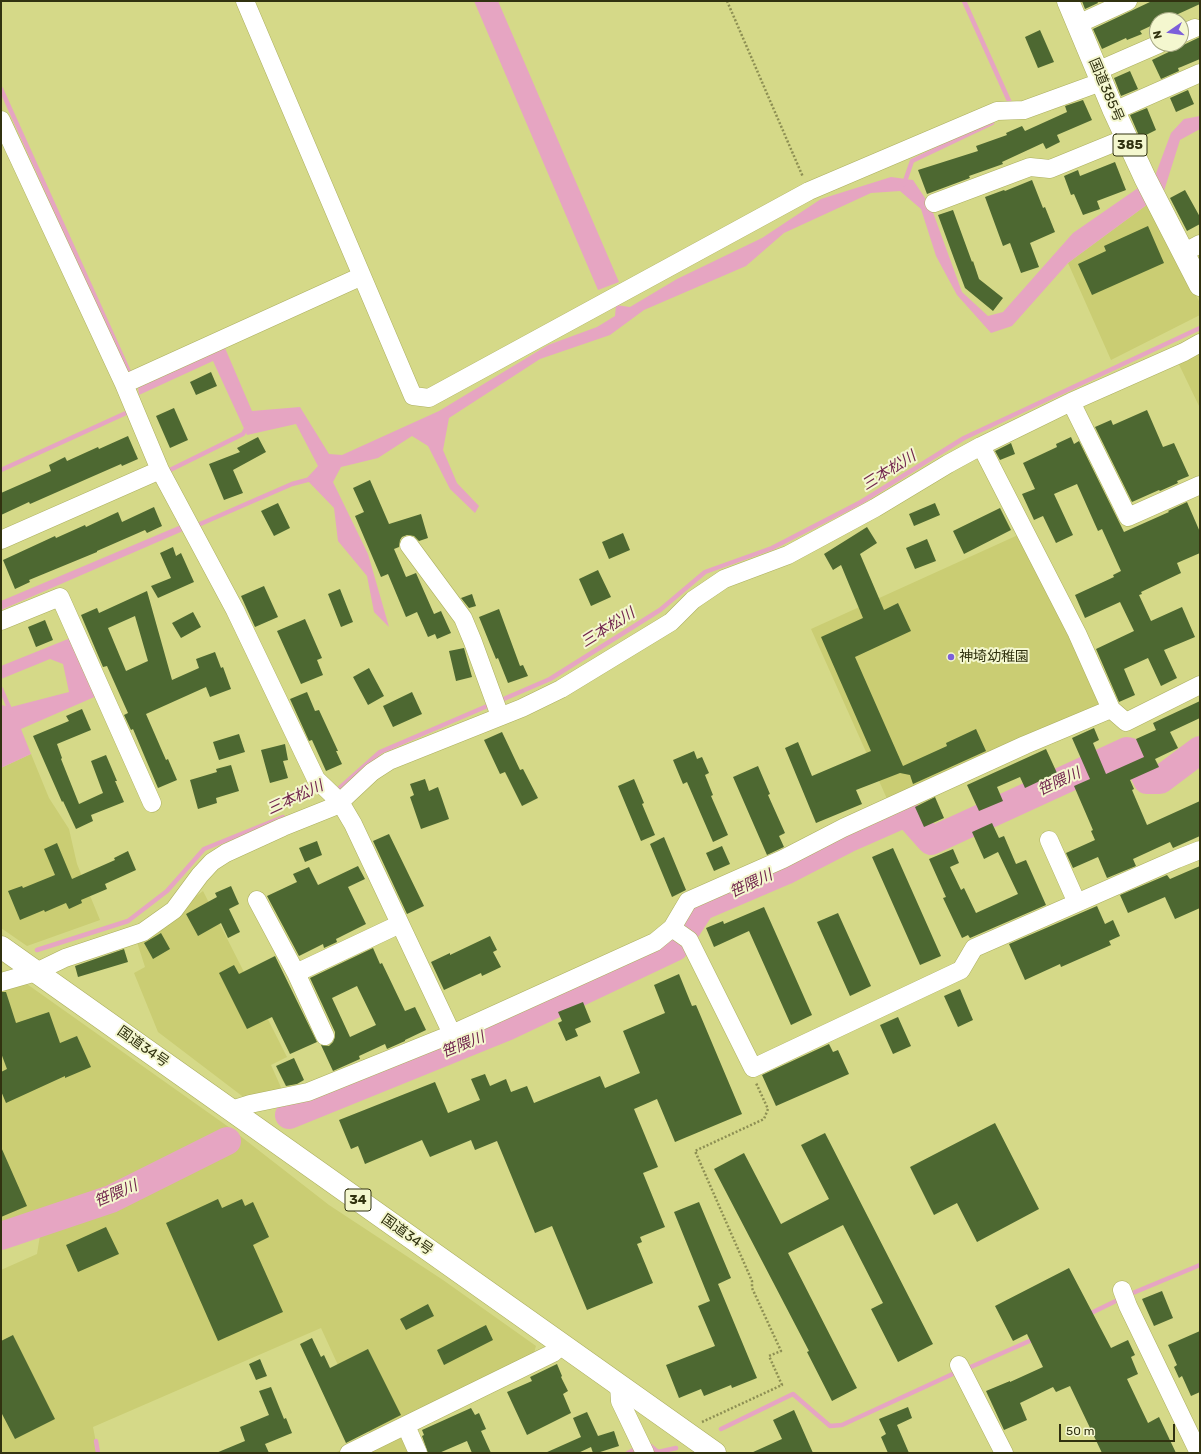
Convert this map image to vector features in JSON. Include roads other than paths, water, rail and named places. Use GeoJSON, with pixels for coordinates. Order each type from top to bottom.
{"type":"FeatureCollection","features":[{"type":"Feature","properties":{"kind":"highway","name":"国道385号"},"geometry":{"type":"LineString","coordinates":[[1068,1],[1114,111],[1157,203],[1191,248],[1200,285]]}},
{"type":"Feature","properties":{"kind":"highway","name":"国道34号"},"geometry":{"type":"LineString","coordinates":[[1,947],[715,1453]]}},
{"type":"Feature","properties":{"kind":"street"},"geometry":{"type":"LineString","coordinates":[[245,1],[414,396],[429,398],[809,191],[996,111],[1024,110],[1099,76],[1149,49]]}},
{"type":"Feature","properties":{"kind":"street"},"geometry":{"type":"LineString","coordinates":[[1078,24],[1128,1]]}},
{"type":"Feature","properties":{"kind":"street"},"geometry":{"type":"LineString","coordinates":[[1114,111],[1200,73]]}},
{"type":"Feature","properties":{"kind":"street"},"geometry":{"type":"LineString","coordinates":[[1,120],[124,384],[160,470],[235,610],[316,779],[334,796],[353,824],[452,1034]]}},
{"type":"Feature","properties":{"kind":"street"},"geometry":{"type":"LineString","coordinates":[[934,203],[1030,167],[1050,169],[1126,138]]}},
{"type":"Feature","properties":{"kind":"street"},"geometry":{"type":"LineString","coordinates":[[124,384],[362,276]]}},
{"type":"Feature","properties":{"kind":"street"},"geometry":{"type":"LineString","coordinates":[[334,796],[389,761],[522,708],[561,689],[671,622],[693,600],[724,579],[788,555],[875,508],[981,446],[1071,402],[1184,352],[1200,343]]}},
{"type":"Feature","properties":{"kind":"street"},"geometry":{"type":"LineString","coordinates":[[1071,402],[1128,517],[1200,485]]}},
{"type":"Feature","properties":{"kind":"street"},"geometry":{"type":"LineString","coordinates":[[981,446],[1077,633],[1111,709],[1126,722],[1200,685]]}},
{"type":"Feature","properties":{"kind":"street"},"geometry":{"type":"LineString","coordinates":[[1,540],[160,470]]}},
{"type":"Feature","properties":{"kind":"street"},"geometry":{"type":"LineString","coordinates":[[409,545],[463,618],[500,716]]}},
{"type":"Feature","properties":{"kind":"street"},"geometry":{"type":"LineString","coordinates":[[1,621],[60,597],[152,804]]}},
{"type":"Feature","properties":{"kind":"street"},"geometry":{"type":"LineString","coordinates":[[231,1110],[250,1104],[308,1092],[452,1034],[655,942],[672,928],[688,901],[783,859],[843,828],[1011,751],[1111,709]]}},
{"type":"Feature","properties":{"kind":"street"},"geometry":{"type":"LineString","coordinates":[[1,982],[36,972],[65,958],[143,932],[174,910],[200,875],[212,862],[226,853],[283,827],[333,807],[334,796]]}},
{"type":"Feature","properties":{"kind":"street"},"geometry":{"type":"LineString","coordinates":[[1049,840],[1077,903]]}},
{"type":"Feature","properties":{"kind":"street"},"geometry":{"type":"LineString","coordinates":[[672,928],[689,940],[753,1068],[961,970],[974,948],[1177,858],[1200,850]]}},
{"type":"Feature","properties":{"kind":"street"},"geometry":{"type":"LineString","coordinates":[[257,900],[296,974],[325,1036]]}},
{"type":"Feature","properties":{"kind":"street"},"geometry":{"type":"LineString","coordinates":[[296,974],[400,924]]}},
{"type":"Feature","properties":{"kind":"street"},"geometry":{"type":"LineString","coordinates":[[1125,1298],[1199,1453]]}},
{"type":"Feature","properties":{"kind":"street"},"geometry":{"type":"LineString","coordinates":[[349,1453],[553,1353],[562,1345]]}},
{"type":"Feature","properties":{"kind":"street"},"geometry":{"type":"LineString","coordinates":[[963,1372],[1004,1453]]}},
{"type":"Feature","properties":{"kind":"street"},"geometry":{"type":"LineString","coordinates":[[619,1386],[620,1401],[641,1446]]}},
{"type":"Feature","properties":{"kind":"street"},"geometry":{"type":"LineString","coordinates":[[406,1426],[418,1453]]}},
{"type":"Feature","properties":{"kind":"waterway"},"geometry":{"type":"LineString","coordinates":[[964,1],[1010,103],[1010,107]]}},
{"type":"Feature","properties":{"kind":"waterway"},"geometry":{"type":"LineString","coordinates":[[1,89],[129,372]]}},
{"type":"Feature","properties":{"kind":"waterway"},"geometry":{"type":"LineString","coordinates":[[904,184],[912,161],[992,123]]}},
{"type":"Feature","properties":{"kind":"waterway","name":"三本松川"},"geometry":{"type":"LineString","coordinates":[[499,701],[550,679],[660,610],[705,572],[772,548],[861,502],[964,438],[1200,328]]}},
{"type":"Feature","properties":{"kind":"waterway"},"geometry":{"type":"LineString","coordinates":[[1,470],[126,413]]}},
{"type":"Feature","properties":{"kind":"waterway"},"geometry":{"type":"LineString","coordinates":[[168,471],[243,434],[247,427]]}},
{"type":"Feature","properties":{"kind":"waterway"},"geometry":{"type":"LineString","coordinates":[[198,525],[292,484],[311,479]]}},
{"type":"Feature","properties":{"kind":"waterway"},"geometry":{"type":"LineString","coordinates":[[1,689],[11,712]]}},
{"type":"Feature","properties":{"kind":"waterway","name":"三本松川"},"geometry":{"type":"LineString","coordinates":[[334,793],[380,752],[492,704]]}},
{"type":"Feature","properties":{"kind":"waterway","name":"笹隈川"},"geometry":{"type":"LineString","coordinates":[[289,1115],[506,1027],[675,947],[701,907],[785,871],[847,839],[906,813],[931,841],[1127,751],[1134,753],[1147,780],[1160,780],[1200,750]]}},
{"type":"Feature","properties":{"kind":"waterway","name":"三本松川"},"geometry":{"type":"LineString","coordinates":[[37,950],[128,921],[167,891],[204,849],[283,817]]}},
{"type":"Feature","properties":{"kind":"waterway","name":"笹隈川"},"geometry":{"type":"LineString","coordinates":[[1,1236],[111,1199],[227,1141]]}},
{"type":"Feature","properties":{"kind":"waterway"},"geometry":{"type":"LineString","coordinates":[[1128,1295],[1200,1265]]}},
{"type":"Feature","properties":{"kind":"waterway"},"geometry":{"type":"LineString","coordinates":[[1087,1315],[1122,1298]]}},
{"type":"Feature","properties":{"kind":"waterway"},"geometry":{"type":"LineString","coordinates":[[964,1370],[1034,1339]]}},
{"type":"Feature","properties":{"kind":"waterway"},"geometry":{"type":"LineString","coordinates":[[721,1429],[793,1394],[830,1426],[842,1425],[957,1372]]}},
{"type":"Feature","properties":{"kind":"waterway"},"geometry":{"type":"LineString","coordinates":[[96,1441],[98,1453]]}},
{"type":"Feature","properties":{"kind":"waterway"},"geometry":{"type":"LineString","coordinates":[[647,1443],[658,1452],[676,1448]]}},
{"type":"Feature","properties":{"kind":"waterway"},"geometry":{"type":"LineString","coordinates":[[628,1453],[639,1447]]}},
{"type":"Feature","properties":{"kind":"place","name":"神埼幼稚園"},"geometry":{"type":"Point","coordinates":[951,657]}}]}
